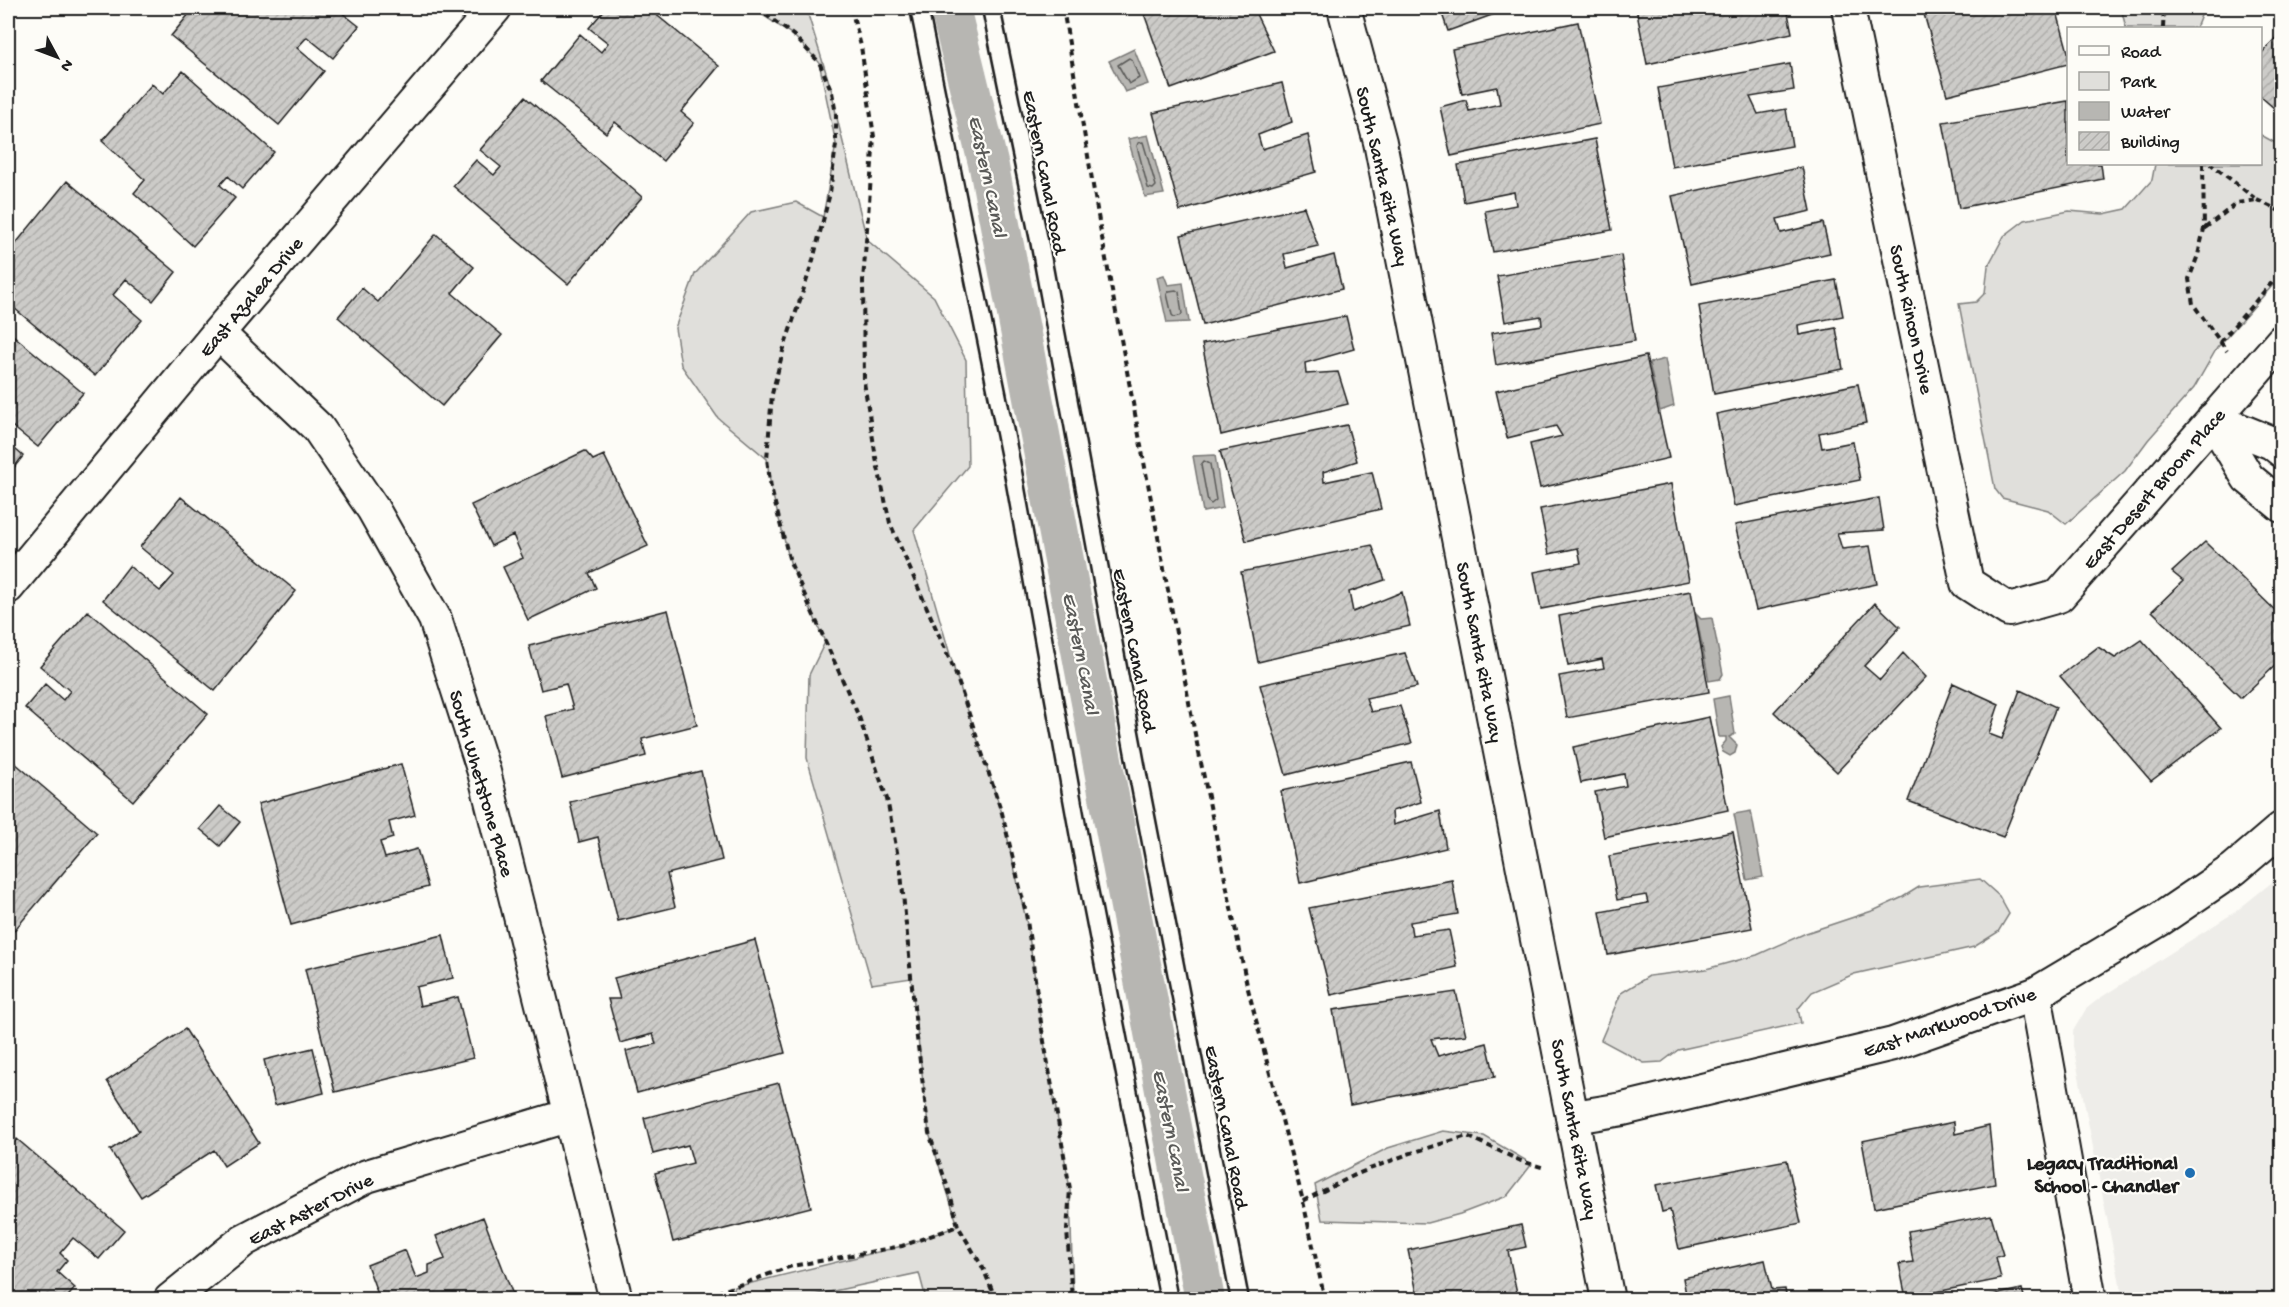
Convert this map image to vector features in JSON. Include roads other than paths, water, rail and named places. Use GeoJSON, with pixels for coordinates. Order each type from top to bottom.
{"type":"FeatureCollection","features":[{"type":"Feature","properties":{"kind":"street","name":"East Azalea Drive"},"geometry":{"type":"LineString","coordinates":[[8,586],[218,333],[495,8]]}},
{"type":"Feature","properties":{"kind":"street","name":"South Santa Rita Way"},"geometry":{"type":"LineString","coordinates":[[1344,8],[1380,142],[1574,1117],[1608,1299]]}},
{"type":"Feature","properties":{"kind":"street","name":"South Rincon Drive"},"geometry":{"type":"LineString","coordinates":[[1848,8],[1967,583],[2009,610]]}},
{"type":"Feature","properties":{"kind":"street","name":"South Whetstone Place"},"geometry":{"type":"LineString","coordinates":[[218,333],[318,428],[373,509],[435,620],[484,772],[616,1299]]}},
{"type":"Feature","properties":{"kind":"street","name":"East Desert Broom Place"},"geometry":{"type":"LineString","coordinates":[[2009,610],[2059,596],[2282,341]]}},
{"type":"Feature","properties":{"kind":"street"},"geometry":{"type":"LineString","coordinates":[[2213,419],[2272,443],[2282,451]]}},
{"type":"Feature","properties":{"kind":"street"},"geometry":{"type":"LineString","coordinates":[[2213,419],[2248,478],[2282,506]]}},
{"type":"Feature","properties":{"kind":"street","name":"East Markwood Drive"},"geometry":{"type":"LineString","coordinates":[[1574,1117],[1623,1109],[1893,1044],[2035,994],[2159,920],[2234,869],[2282,828]]}},
{"type":"Feature","properties":{"kind":"street"},"geometry":{"type":"LineString","coordinates":[[2035,994],[2090,1299]]}},
{"type":"Feature","properties":{"kind":"street","name":"East Aster Drive"},"geometry":{"type":"LineString","coordinates":[[170,1299],[243,1240],[367,1176],[570,1115]]}},
{"type":"Feature","properties":{"kind":"lane"},"geometry":{"type":"LineString","coordinates":[[919,8],[1013,472],[1081,848],[1169,1299]]}},
{"type":"Feature","properties":{"kind":"lane","name":"Eastern Canal Road"},"geometry":{"type":"LineString","coordinates":[[991,8],[1039,240],[1136,765],[1240,1299]]}},
{"type":"Feature","properties":{"kind":"water"},"geometry":{"type":"Polygon","coordinates":[[[1134,49],[1148,84],[1125,92],[1109,61],[1134,49]]]}},
{"type":"Feature","properties":{"kind":"water"},"geometry":{"type":"Polygon","coordinates":[[[1148,135],[1164,194],[1145,197],[1128,139],[1148,135]]]}},
{"type":"Feature","properties":{"kind":"water"},"geometry":{"type":"Polygon","coordinates":[[[1164,275],[1168,285],[1183,283],[1189,322],[1167,323],[1157,277],[1164,275]]]}},
{"type":"Feature","properties":{"kind":"water"},"geometry":{"type":"Polygon","coordinates":[[[1665,359],[1674,406],[1660,411],[1649,363],[1665,359]]]}},
{"type":"Feature","properties":{"kind":"water"},"geometry":{"type":"Polygon","coordinates":[[[1215,455],[1223,508],[1203,512],[1193,456],[1215,455]]]}},
{"type":"Feature","properties":{"kind":"water"},"geometry":{"type":"Polygon","coordinates":[[[1696,614],[1701,619],[1712,618],[1723,674],[1720,679],[1709,681],[1696,614]]]}},
{"type":"Feature","properties":{"kind":"water"},"geometry":{"type":"Polygon","coordinates":[[[1729,696],[1735,734],[1729,737],[1737,745],[1735,753],[1730,756],[1723,752],[1721,747],[1726,737],[1719,737],[1713,699],[1729,696]]]}},
{"type":"Feature","properties":{"kind":"water"},"geometry":{"type":"Polygon","coordinates":[[[1751,811],[1763,877],[1747,880],[1734,814],[1751,811]]]}},
{"type":"Feature","properties":{"kind":"waterway","name":"Eastern Canal"},"geometry":{"type":"LineString","coordinates":[[950,8],[989,167],[1205,1300]]}},
{"type":"Feature","properties":{"kind":"place","name":"Legacy Traditional School - Chandler"},"geometry":{"type":"Point","coordinates":[2190,1173]}}]}
